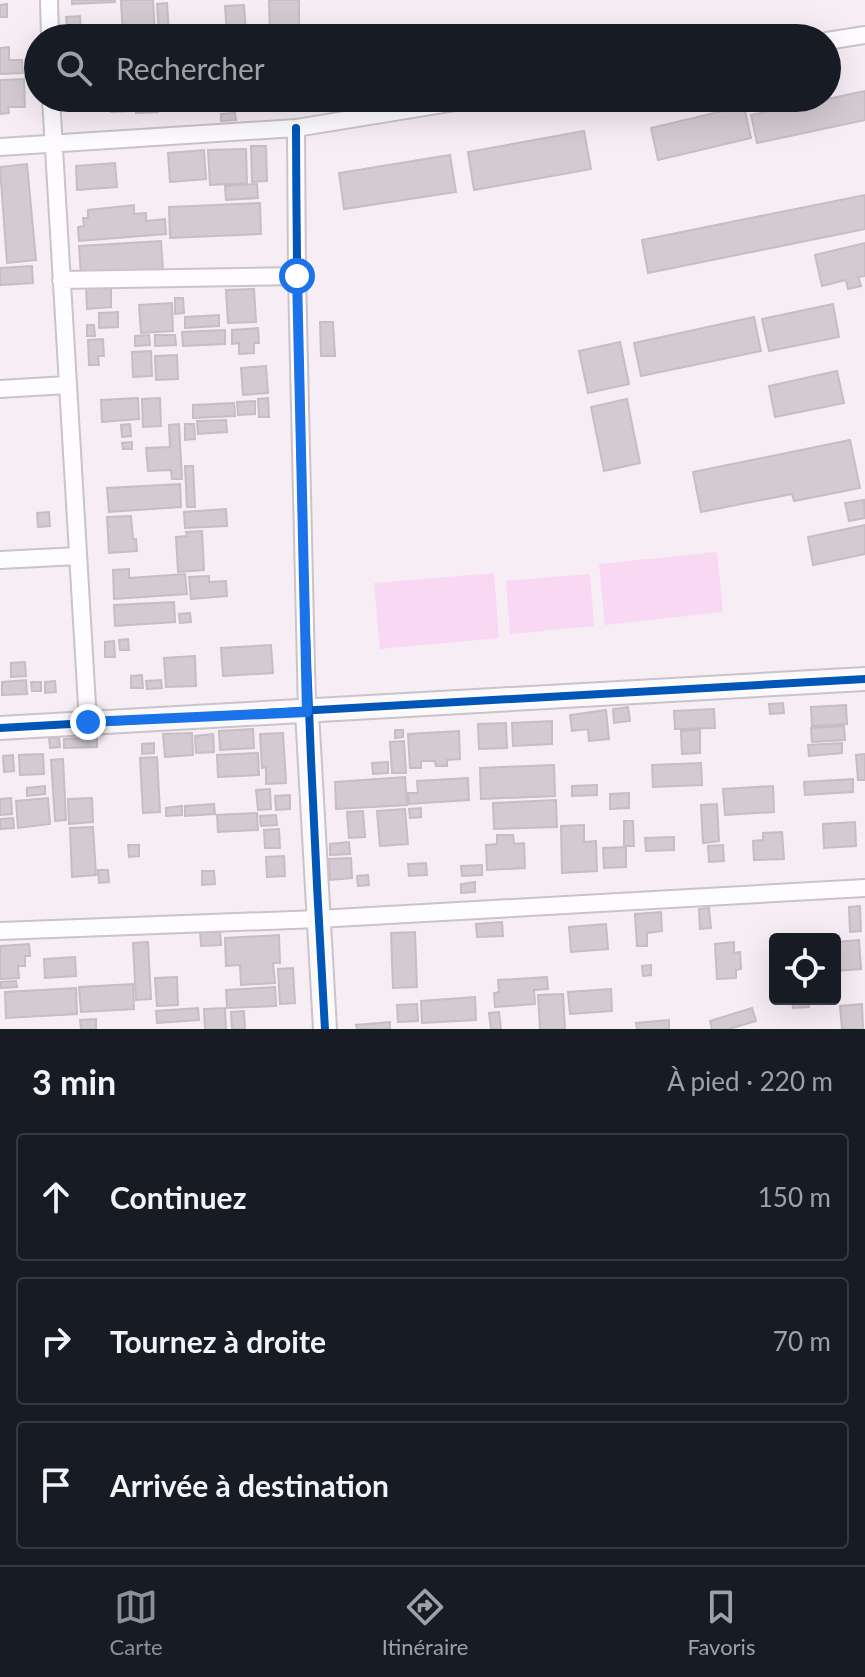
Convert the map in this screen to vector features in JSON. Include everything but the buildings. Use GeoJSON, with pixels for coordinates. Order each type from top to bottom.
{"type":"FeatureCollection","features":[{"type":"Feature","properties":{"kind":"street"},"geometry":{"type":"LineString","coordinates":[[49,0],[50,24]]}},
{"type":"Feature","properties":{"kind":"street"},"geometry":{"type":"LineString","coordinates":[[841,39],[865,35]]}},
{"type":"Feature","properties":{"kind":"street"},"geometry":{"type":"LineString","coordinates":[[51,112],[88,722]]}},
{"type":"Feature","properties":{"kind":"street"},"geometry":{"type":"LineString","coordinates":[[0,147],[296,128],[394,112]]}},
{"type":"Feature","properties":{"kind":"street"},"geometry":{"type":"LineString","coordinates":[[296,128],[307,712],[325,1029]]}},
{"type":"Feature","properties":{"kind":"street"},"geometry":{"type":"LineString","coordinates":[[61,280],[297,276]]}},
{"type":"Feature","properties":{"kind":"street"},"geometry":{"type":"LineString","coordinates":[[0,389],[67,385]]}},
{"type":"Feature","properties":{"kind":"street"},"geometry":{"type":"LineString","coordinates":[[0,560],[78,556]]}},
{"type":"Feature","properties":{"kind":"street"},"geometry":{"type":"LineString","coordinates":[[0,728],[865,679]]}},
{"type":"Feature","properties":{"kind":"street"},"geometry":{"type":"LineString","coordinates":[[0,931],[318,919],[865,888]]}},
{"type":"Feature","properties":{"kind":"shaded area"},"geometry":{"type":"Polygon","coordinates":[[[717,552],[723,612],[605,625],[599,564],[717,552]]]}},
{"type":"Feature","properties":{"kind":"shaded area"},"geometry":{"type":"Polygon","coordinates":[[[494,573],[499,638],[380,649],[374,583],[494,573]]]}},
{"type":"Feature","properties":{"kind":"shaded area"},"geometry":{"type":"Polygon","coordinates":[[[590,574],[594,626],[510,634],[506,581],[590,574]]]}},
{"type":"Feature","properties":{"kind":"cycle path"},"geometry":{"type":"LineString","coordinates":[[296,128],[304,579],[325,1029]]}},
{"type":"Feature","properties":{"kind":"cycle path"},"geometry":{"type":"LineString","coordinates":[[0,728],[865,679]]}},
{"type":"Feature","properties":{"kind":"route"},"geometry":{"type":"LineString","coordinates":[[88,722],[307,712],[297,276]]}}]}
